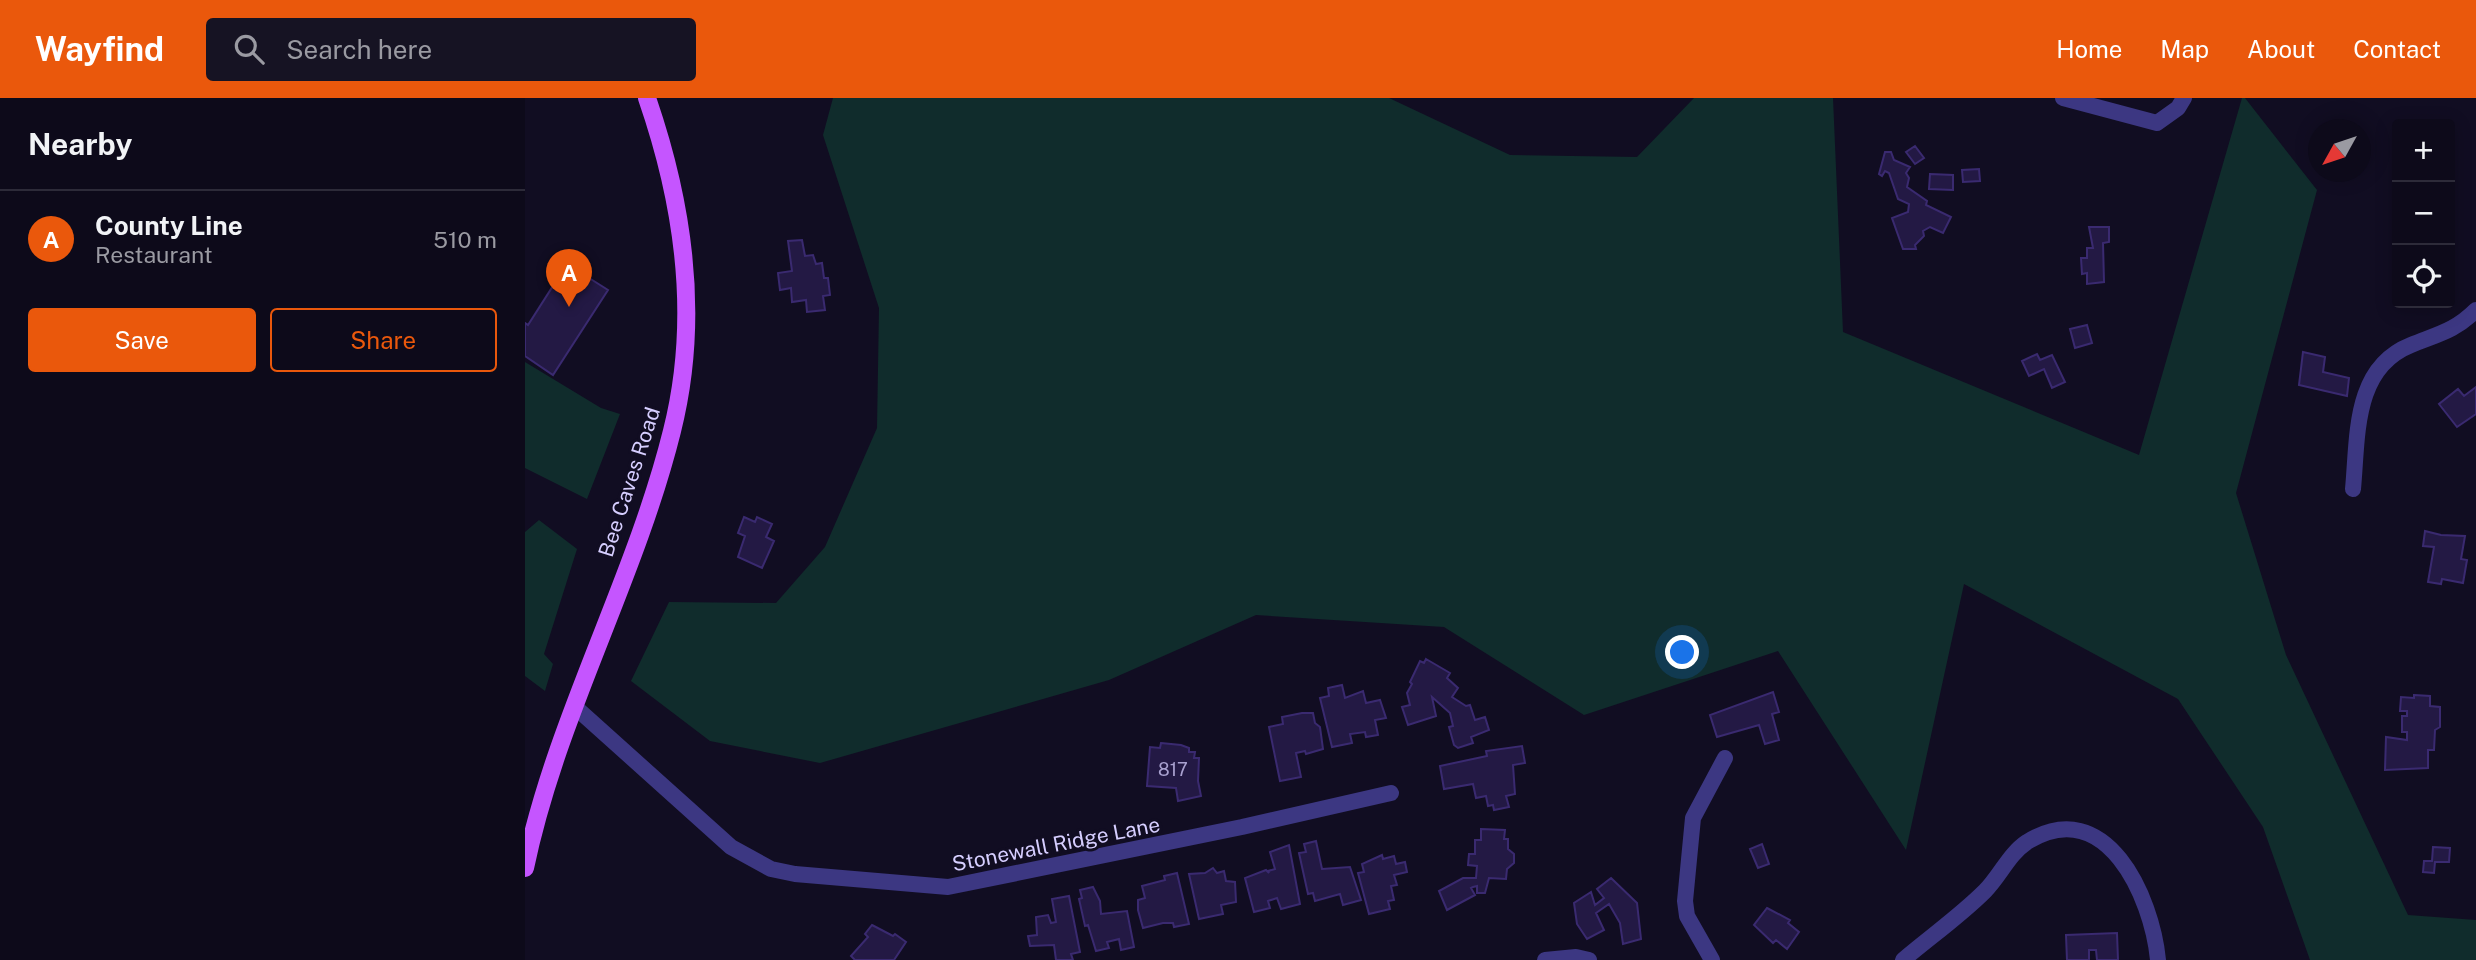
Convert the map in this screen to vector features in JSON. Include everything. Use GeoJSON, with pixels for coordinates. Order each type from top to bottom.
{"type":"FeatureCollection","features":[{"type":"Feature","properties":{"kind":"main road","name":"Bee Caves Road"},"geometry":{"type":"LineString","coordinates":[[525,868],[574,706],[652,496],[672,432],[681,382],[686,325],[684,258],[674,190],[647,98]]}},
{"type":"Feature","properties":{"kind":"street"},"geometry":{"type":"LineString","coordinates":[[2063,98],[2157,123],[2178,108],[2184,98]]}},
{"type":"Feature","properties":{"kind":"street"},"geometry":{"type":"LineString","coordinates":[[2353,489],[2361,405],[2372,374],[2390,356],[2460,326],[2476,310]]}},
{"type":"Feature","properties":{"kind":"street","name":"Stonewall Ridge Lane"},"geometry":{"type":"LineString","coordinates":[[574,706],[731,846],[771,869],[795,874],[948,887],[1243,827],[1391,793]]}},
{"type":"Feature","properties":{"kind":"street"},"geometry":{"type":"LineString","coordinates":[[1712,960],[1687,916],[1685,901],[1693,818],[1725,758]]}},
{"type":"Feature","properties":{"kind":"street"},"geometry":{"type":"LineString","coordinates":[[1903,960],[1987,890],[2016,852],[2028,841],[2073,828],[2099,836],[2120,857],[2156,933],[2158,960]]}},
{"type":"Feature","properties":{"kind":"street"},"geometry":{"type":"LineString","coordinates":[[1545,960],[1576,957],[1588,960]]}},
{"type":"Feature","properties":{"kind":"green space"},"geometry":{"type":"Polygon","coordinates":[[[833,98],[1389,98],[1510,155],[1637,157],[1694,98],[1833,98],[1843,332],[2139,455],[2242,98],[2245,98],[2308,182],[2317,190],[2236,493],[2286,655],[2408,915],[2476,920],[2476,960],[2310,960],[2263,827],[2178,699],[1964,584],[1906,850],[1778,651],[1584,715],[1444,627],[1256,615],[1109,680],[820,763],[710,741],[631,681],[669,602],[776,603],[825,547],[877,428],[879,308],[823,135],[833,98]]]}},
{"type":"Feature","properties":{"kind":"green space"},"geometry":{"type":"Polygon","coordinates":[[[525,362],[601,408],[620,414],[587,499],[525,468],[525,362]]]}},
{"type":"Feature","properties":{"kind":"green space"},"geometry":{"type":"Polygon","coordinates":[[[539,520],[577,549],[544,654],[553,664],[545,691],[525,676],[525,532],[539,520]]]}},
{"type":"Feature","properties":{"kind":"building"},"geometry":{"type":"Polygon","coordinates":[[[1915,146],[1924,158],[1915,164],[1906,152],[1915,146]]]}},
{"type":"Feature","properties":{"kind":"building"},"geometry":{"type":"Polygon","coordinates":[[[1885,152],[1891,152],[1894,160],[1910,167],[1906,173],[1909,178],[1907,187],[1927,201],[1926,205],[1951,217],[1943,233],[1930,227],[1923,231],[1924,236],[1915,245],[1916,249],[1903,249],[1892,218],[1908,212],[1909,204],[1898,199],[1889,173],[1885,171],[1882,176],[1879,174],[1885,152]]]}},
{"type":"Feature","properties":{"kind":"building"},"geometry":{"type":"Polygon","coordinates":[[[1979,169],[1980,181],[1963,182],[1962,170],[1979,169]]]}},
{"type":"Feature","properties":{"kind":"building"},"geometry":{"type":"Polygon","coordinates":[[[1930,174],[1953,175],[1953,190],[1929,189],[1930,174]]]}},
{"type":"Feature","properties":{"kind":"building"},"geometry":{"type":"Polygon","coordinates":[[[2089,227],[2109,227],[2109,242],[2103,243],[2104,282],[2087,284],[2087,273],[2082,274],[2081,258],[2087,258],[2087,248],[2093,248],[2089,227]]]}},
{"type":"Feature","properties":{"kind":"building"},"geometry":{"type":"Polygon","coordinates":[[[802,240],[805,256],[813,255],[816,264],[822,263],[824,278],[828,278],[830,295],[823,296],[825,310],[807,312],[806,300],[792,302],[791,288],[780,290],[778,273],[792,271],[788,241],[802,240]]]}},
{"type":"Feature","properties":{"kind":"building"},"geometry":{"type":"Polygon","coordinates":[[[567,264],[608,290],[553,375],[525,356],[525,323],[528,325],[567,264]]]}},
{"type":"Feature","properties":{"kind":"building"},"geometry":{"type":"Polygon","coordinates":[[[2087,325],[2092,343],[2075,348],[2070,329],[2087,325]]]}},
{"type":"Feature","properties":{"kind":"building"},"geometry":{"type":"Polygon","coordinates":[[[2303,352],[2325,357],[2323,372],[2349,378],[2347,396],[2299,385],[2303,352]]]}},
{"type":"Feature","properties":{"kind":"building"},"geometry":{"type":"Polygon","coordinates":[[[2037,354],[2040,360],[2052,355],[2065,382],[2052,388],[2044,369],[2029,376],[2022,361],[2037,354]]]}},
{"type":"Feature","properties":{"kind":"building"},"geometry":{"type":"Polygon","coordinates":[[[2476,387],[2476,414],[2457,427],[2439,404],[2458,389],[2464,396],[2476,387]]]}},
{"type":"Feature","properties":{"kind":"building"},"geometry":{"type":"Polygon","coordinates":[[[744,517],[755,522],[757,517],[772,524],[766,537],[774,541],[762,568],[738,557],[745,536],[738,533],[744,517]]]}},
{"type":"Feature","properties":{"kind":"building"},"geometry":{"type":"Polygon","coordinates":[[[2425,531],[2465,536],[2461,559],[2467,560],[2463,583],[2442,579],[2441,584],[2428,582],[2434,547],[2423,546],[2425,531]]]}},
{"type":"Feature","properties":{"kind":"building"},"geometry":{"type":"Polygon","coordinates":[[[1426,659],[1450,673],[1447,678],[1458,688],[1452,697],[1466,706],[1470,705],[1475,720],[1485,717],[1489,730],[1471,737],[1473,743],[1458,748],[1454,745],[1449,727],[1453,726],[1450,713],[1432,697],[1436,716],[1408,725],[1402,707],[1410,705],[1407,693],[1412,684],[1410,682],[1420,661],[1424,663],[1426,659]]]}},
{"type":"Feature","properties":{"kind":"building"},"geometry":{"type":"Polygon","coordinates":[[[1342,685],[1345,698],[1363,691],[1366,703],[1380,700],[1386,718],[1375,720],[1378,735],[1366,737],[1365,732],[1350,734],[1352,743],[1332,747],[1320,698],[1329,696],[1328,688],[1342,685]]]}},
{"type":"Feature","properties":{"kind":"building"},"geometry":{"type":"Polygon","coordinates":[[[1773,692],[1779,712],[1772,714],[1779,740],[1765,744],[1759,725],[1717,737],[1710,715],[1773,692]]]}},
{"type":"Feature","properties":{"kind":"building"},"geometry":{"type":"Polygon","coordinates":[[[2414,695],[2430,696],[2430,706],[2440,707],[2440,727],[2435,730],[2434,750],[2428,750],[2428,768],[2385,770],[2386,737],[2407,740],[2407,732],[2402,732],[2402,716],[2407,716],[2407,711],[2400,711],[2401,697],[2414,698],[2414,695]]]}},
{"type":"Feature","properties":{"kind":"building"},"geometry":{"type":"Polygon","coordinates":[[[1313,713],[1315,723],[1320,727],[1323,749],[1306,754],[1305,751],[1296,753],[1301,777],[1280,781],[1269,727],[1283,724],[1282,717],[1313,713]]]}},
{"type":"Feature","properties":{"kind":"building"},"geometry":{"type":"Polygon","coordinates":[[[1161,743],[1181,745],[1189,748],[1189,752],[1195,752],[1194,758],[1199,758],[1198,781],[1201,796],[1178,801],[1176,788],[1147,786],[1150,747],[1160,748],[1161,743]]]}},
{"type":"Feature","properties":{"kind":"building"},"geometry":{"type":"Polygon","coordinates":[[[1522,746],[1525,763],[1513,765],[1515,794],[1506,796],[1509,807],[1494,810],[1493,805],[1488,806],[1486,796],[1476,798],[1473,784],[1444,789],[1440,766],[1487,756],[1486,751],[1522,746]]]}},
{"type":"Feature","properties":{"kind":"building"},"geometry":{"type":"Polygon","coordinates":[[[1481,829],[1505,830],[1504,839],[1508,839],[1508,849],[1514,854],[1514,863],[1507,869],[1506,879],[1489,878],[1485,893],[1477,893],[1477,886],[1473,887],[1471,888],[1475,895],[1447,910],[1439,891],[1463,878],[1476,878],[1477,866],[1468,865],[1469,854],[1475,854],[1475,840],[1481,840],[1481,829]]]}},
{"type":"Feature","properties":{"kind":"building"},"geometry":{"type":"Polygon","coordinates":[[[1316,841],[1322,869],[1350,867],[1361,900],[1343,905],[1340,894],[1315,901],[1313,893],[1308,894],[1299,853],[1306,852],[1304,844],[1316,841]]]}},
{"type":"Feature","properties":{"kind":"building"},"geometry":{"type":"Polygon","coordinates":[[[1762,844],[1769,864],[1758,868],[1750,849],[1762,844]]]}},
{"type":"Feature","properties":{"kind":"building"},"geometry":{"type":"Polygon","coordinates":[[[1289,845],[1300,904],[1281,909],[1277,898],[1268,901],[1270,908],[1254,912],[1245,878],[1266,870],[1269,873],[1268,871],[1275,869],[1270,852],[1289,845]]]}},
{"type":"Feature","properties":{"kind":"building"},"geometry":{"type":"Polygon","coordinates":[[[2433,847],[2450,848],[2449,862],[2435,862],[2434,873],[2423,872],[2424,861],[2432,861],[2433,847]]]}},
{"type":"Feature","properties":{"kind":"building"},"geometry":{"type":"Polygon","coordinates":[[[1382,855],[1383,859],[1394,856],[1396,864],[1405,862],[1407,872],[1394,875],[1397,885],[1391,886],[1394,900],[1388,901],[1390,909],[1369,914],[1358,873],[1364,872],[1362,864],[1382,855]]]}},
{"type":"Feature","properties":{"kind":"building"},"geometry":{"type":"Polygon","coordinates":[[[1213,868],[1217,873],[1224,871],[1226,881],[1235,882],[1236,902],[1221,905],[1223,914],[1199,919],[1189,874],[1205,873],[1213,868]]]}},
{"type":"Feature","properties":{"kind":"building"},"geometry":{"type":"Polygon","coordinates":[[[1177,873],[1189,924],[1174,927],[1173,923],[1163,923],[1143,928],[1138,910],[1138,900],[1145,898],[1142,886],[1165,880],[1164,876],[1177,873]]]}},
{"type":"Feature","properties":{"kind":"building"},"geometry":{"type":"Polygon","coordinates":[[[1611,878],[1637,903],[1641,939],[1623,944],[1620,923],[1609,904],[1596,913],[1604,930],[1587,939],[1577,924],[1574,903],[1591,892],[1595,905],[1604,898],[1597,889],[1611,878]]]}},
{"type":"Feature","properties":{"kind":"building"},"geometry":{"type":"Polygon","coordinates":[[[1093,887],[1100,901],[1101,914],[1127,911],[1134,947],[1121,950],[1119,939],[1107,942],[1109,948],[1096,951],[1088,925],[1085,926],[1079,899],[1082,898],[1080,890],[1093,887]]]}},
{"type":"Feature","properties":{"kind":"building"},"geometry":{"type":"Polygon","coordinates":[[[1069,896],[1080,952],[1071,954],[1073,960],[1056,960],[1054,945],[1030,946],[1028,936],[1037,935],[1036,917],[1048,915],[1051,923],[1056,922],[1052,899],[1069,896]]]}},
{"type":"Feature","properties":{"kind":"building"},"geometry":{"type":"Polygon","coordinates":[[[1767,908],[1790,920],[1788,923],[1799,932],[1787,949],[1776,940],[1773,943],[1754,925],[1767,908]]]}},
{"type":"Feature","properties":{"kind":"building"},"geometry":{"type":"Polygon","coordinates":[[[872,925],[893,936],[895,934],[906,942],[894,960],[855,960],[851,956],[868,937],[865,934],[872,925]]]}},
{"type":"Feature","properties":{"kind":"building"},"geometry":{"type":"Polygon","coordinates":[[[2117,933],[2118,960],[2097,960],[2096,950],[2089,950],[2089,960],[2067,960],[2066,935],[2117,933]]]}},
{"type":"Feature","properties":{"kind":"place","name":"County Line"},"geometry":{"type":"Point","coordinates":[569,307]}}]}
